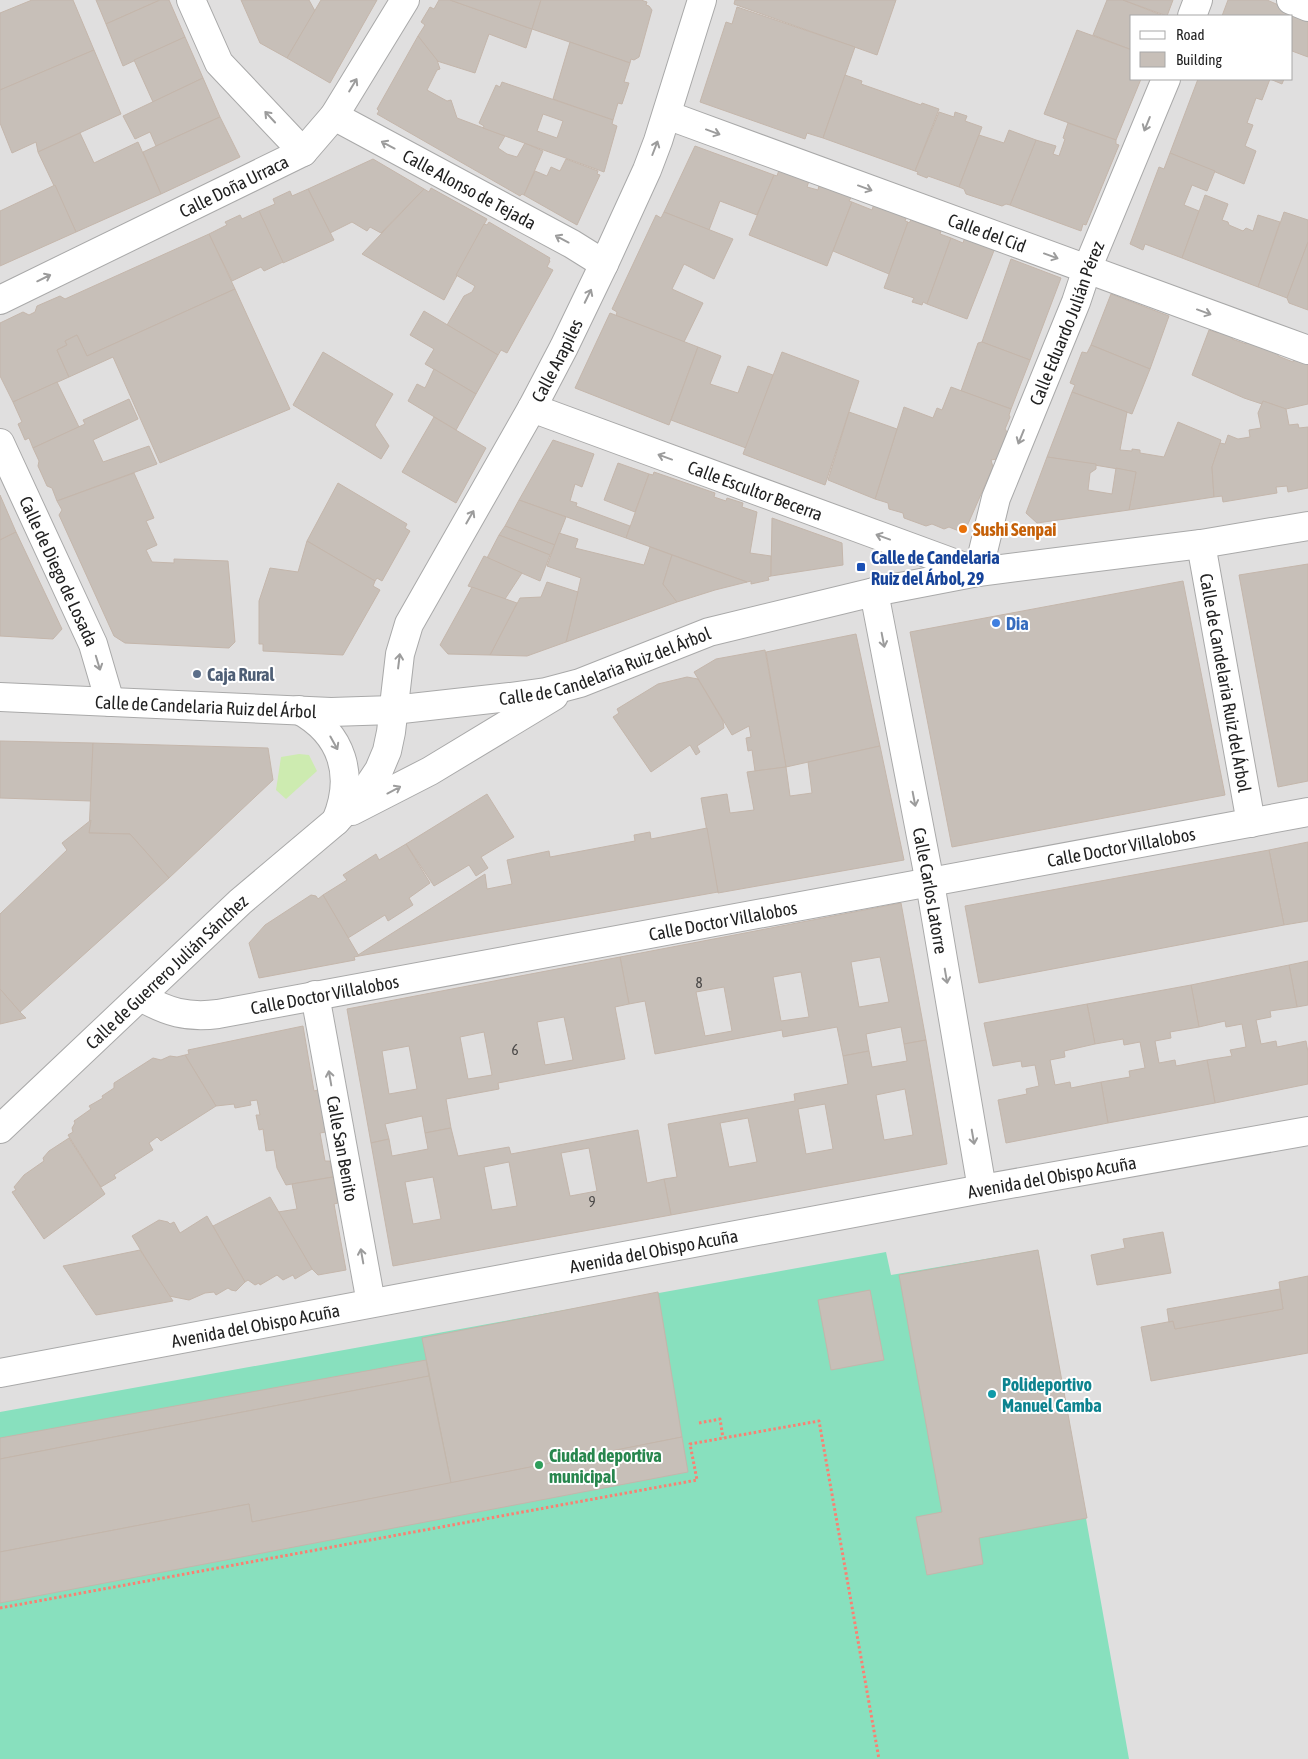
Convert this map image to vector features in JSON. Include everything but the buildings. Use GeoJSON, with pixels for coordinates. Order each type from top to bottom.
{"type":"FeatureCollection","features":[{"type":"Feature","properties":{"kind":"street"},"geometry":{"type":"LineString","coordinates":[[191,0],[219,63],[303,152]]}},
{"type":"Feature","properties":{"kind":"street","name":"Calle Doña Urraca"},"geometry":{"type":"LineString","coordinates":[[0,300],[303,152],[334,116],[405,0]]}},
{"type":"Feature","properties":{"kind":"street","name":"Calle Arapiles"},"geometry":{"type":"LineString","coordinates":[[394,710],[400,654],[409,624],[532,408],[604,264],[647,170],[667,115],[702,0]]}},
{"type":"Feature","properties":{"kind":"street"},"geometry":{"type":"LineString","coordinates":[[1192,15],[1198,0]]}},
{"type":"Feature","properties":{"kind":"street"},"geometry":{"type":"LineString","coordinates":[[1291,0],[1308,7]]}},
{"type":"Feature","properties":{"kind":"street","name":"Calle Eduardo Julián Pérez"},"geometry":{"type":"LineString","coordinates":[[978,572],[996,498],[1076,302],[1087,269],[1166,80]]}},
{"type":"Feature","properties":{"kind":"street","name":"Calle del Cid"},"geometry":{"type":"LineString","coordinates":[[667,115],[1308,350]]}},
{"type":"Feature","properties":{"kind":"street","name":"Calle Alonso de Tejada"},"geometry":{"type":"LineString","coordinates":[[334,116],[604,264]]}},
{"type":"Feature","properties":{"kind":"street","name":"Calle Escultor Becerra"},"geometry":{"type":"LineString","coordinates":[[532,408],[978,572]]}},
{"type":"Feature","properties":{"kind":"street","name":"Calle de Diego de Losada"},"geometry":{"type":"LineString","coordinates":[[0,443],[93,644],[110,702]]}},
{"type":"Feature","properties":{"kind":"street","name":"Calle de Candelaria Ruiz del Árbol"},"geometry":{"type":"LineString","coordinates":[[0,697],[331,712],[394,710],[510,698],[546,692],[580,683],[709,632],[874,592],[978,572],[1201,544],[1308,526]]}},
{"type":"Feature","properties":{"kind":"street","name":"Calle de Candelaria Ruiz del Árbol"},"geometry":{"type":"LineString","coordinates":[[1201,544],[1251,823]]}},
{"type":"Feature","properties":{"kind":"street","name":"Calle Carlos Latorre"},"geometry":{"type":"LineString","coordinates":[[874,592],[930,883],[982,1189]]}},
{"type":"Feature","properties":{"kind":"street","name":"Calle de Guerrero Julián Sánchez"},"geometry":{"type":"LineString","coordinates":[[336,821],[430,771],[551,698],[580,683]]}},
{"type":"Feature","properties":{"kind":"street"},"geometry":{"type":"LineString","coordinates":[[299,710],[314,718],[325,728],[335,742],[341,756],[344,774],[344,793],[342,806],[336,821]]}},
{"type":"Feature","properties":{"kind":"street","name":"Calle de Guerrero Julián Sánchez"},"geometry":{"type":"LineString","coordinates":[[0,1128],[245,897],[336,821],[367,788],[379,770],[390,741],[394,710]]}},
{"type":"Feature","properties":{"kind":"street","name":"Calle Doctor Villalobos"},"geometry":{"type":"LineString","coordinates":[[141,997],[169,1011],[204,1016],[1308,812]]}},
{"type":"Feature","properties":{"kind":"street","name":"Calle San Benito"},"geometry":{"type":"LineString","coordinates":[[315,995],[371,1304]]}},
{"type":"Feature","properties":{"kind":"street","name":"Avenida del Obispo Acuña"},"geometry":{"type":"LineString","coordinates":[[0,1373],[982,1189],[1308,1131]]}},
{"type":"Feature","properties":{"kind":"path"},"geometry":{"type":"LineString","coordinates":[[699,1423],[720,1418],[723,1438]]}},
{"type":"Feature","properties":{"kind":"path"},"geometry":{"type":"LineString","coordinates":[[0,1608],[697,1480],[690,1444],[819,1422],[879,1759]]}},
{"type":"Feature","properties":{"kind":"shaded area"},"geometry":{"type":"Polygon","coordinates":[[[0,0],[1308,0],[1308,1759],[0,1759],[0,0]]]}},
{"type":"Feature","properties":{"kind":"green space"},"geometry":{"type":"Polygon","coordinates":[[[299,754],[309,755],[317,771],[286,799],[276,790],[281,757],[299,754]]]}},
{"type":"Feature","properties":{"kind":"green space","name":"Ciudad deportiva municipal"},"geometry":{"type":"Polygon","coordinates":[[[1038,1250],[1129,1759],[0,1759],[0,1412],[886,1252],[891,1275],[1038,1250]]]}},
{"type":"Feature","properties":{"kind":"place","name":"Sushi Senpai"},"geometry":{"type":"Point","coordinates":[963,529]}},
{"type":"Feature","properties":{"kind":"place","name":"Calle de Candelaria Ruiz del Árbol, 29"},"geometry":{"type":"Point","coordinates":[861,567]}},
{"type":"Feature","properties":{"kind":"place","name":"Dia"},"geometry":{"type":"Point","coordinates":[996,623]}},
{"type":"Feature","properties":{"kind":"place","name":"Caja Rural"},"geometry":{"type":"Point","coordinates":[197,674]}},
{"type":"Feature","properties":{"kind":"place","name":"Polideportivo Manuel Camba"},"geometry":{"type":"Point","coordinates":[992,1394]}},
{"type":"Feature","properties":{"kind":"place","name":"Ciudad deportiva municipal"},"geometry":{"type":"Point","coordinates":[539,1465]}}]}
